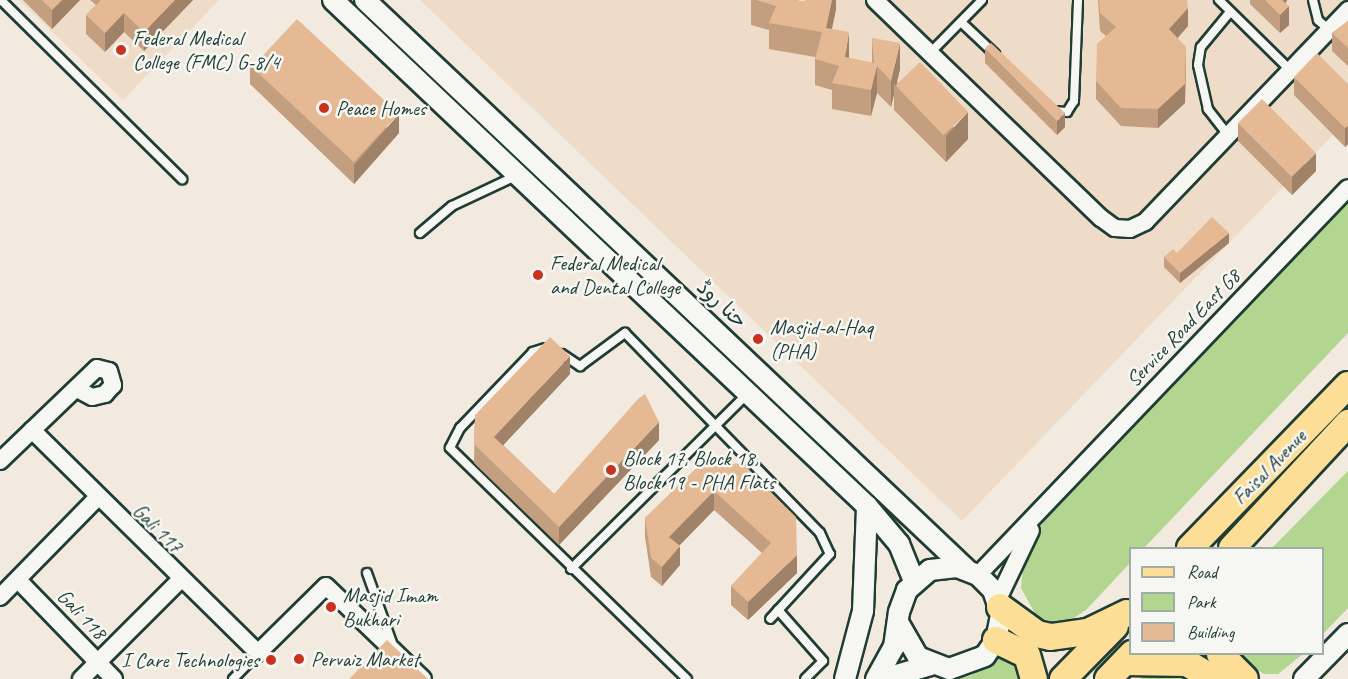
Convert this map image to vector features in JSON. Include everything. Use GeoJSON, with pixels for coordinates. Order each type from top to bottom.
{"type":"FeatureCollection","features":[{"type":"Feature","properties":{"kind":"main road","name":"Faisal Avenue"},"geometry":{"type":"LineString","coordinates":[[1192,547],[1348,385]]}},
{"type":"Feature","properties":{"kind":"main road","name":"Faisal Avenue"},"geometry":{"type":"LineString","coordinates":[[1234,547],[1348,423]]}},
{"type":"Feature","properties":{"kind":"main road"},"geometry":{"type":"LineString","coordinates":[[999,603],[1037,634],[1052,637],[1088,632],[1129,612]]}},
{"type":"Feature","properties":{"kind":"main road"},"geometry":{"type":"LineString","coordinates":[[1063,679],[1129,612]]}},
{"type":"Feature","properties":{"kind":"main road"},"geometry":{"type":"LineString","coordinates":[[996,640],[1027,655],[1034,679]]}},
{"type":"Feature","properties":{"kind":"main road"},"geometry":{"type":"LineString","coordinates":[[1221,655],[1245,679]]}},
{"type":"Feature","properties":{"kind":"main road"},"geometry":{"type":"LineString","coordinates":[[1122,665],[1186,663],[1214,679]]}},
{"type":"Feature","properties":{"kind":"street"},"geometry":{"type":"LineString","coordinates":[[333,0],[867,506],[899,544],[914,581]]}},
{"type":"Feature","properties":{"kind":"street","name":"حنا روڈ"},"geometry":{"type":"LineString","coordinates":[[365,0],[972,572]]}},
{"type":"Feature","properties":{"kind":"street"},"geometry":{"type":"LineString","coordinates":[[875,0],[1115,228],[1145,222],[1348,10]]}},
{"type":"Feature","properties":{"kind":"street"},"geometry":{"type":"LineString","coordinates":[[546,202],[562,186]]}},
{"type":"Feature","properties":{"kind":"street","name":"Service Road East G8"},"geometry":{"type":"LineString","coordinates":[[972,572],[1051,499],[1348,188]]}},
{"type":"Feature","properties":{"kind":"street"},"geometry":{"type":"LineString","coordinates":[[0,461],[97,368],[109,371],[112,385],[105,394],[92,397],[77,389]]}},
{"type":"Feature","properties":{"kind":"street","name":"Gali 117"},"geometry":{"type":"LineString","coordinates":[[32,430],[96,499],[258,653]]}},
{"type":"Feature","properties":{"kind":"street"},"geometry":{"type":"LineString","coordinates":[[0,597],[96,499]]}},
{"type":"Feature","properties":{"kind":"street","name":"Service Road East G8"},"geometry":{"type":"LineString","coordinates":[[999,603],[1020,548],[1051,499]]}},
{"type":"Feature","properties":{"kind":"street"},"geometry":{"type":"LineString","coordinates":[[845,679],[863,611],[867,506]]}},
{"type":"Feature","properties":{"kind":"street"},"geometry":{"type":"LineString","coordinates":[[876,679],[894,647],[902,600],[914,581],[939,567],[972,572],[999,603],[996,640],[968,666],[931,665],[883,679]]}},
{"type":"Feature","properties":{"kind":"street","name":"Gali 118"},"geometry":{"type":"LineString","coordinates":[[18,580],[114,679]]}},
{"type":"Feature","properties":{"kind":"street"},"geometry":{"type":"LineString","coordinates":[[81,679],[180,580]]}},
{"type":"Feature","properties":{"kind":"street"},"geometry":{"type":"LineString","coordinates":[[258,653],[326,586],[423,679]]}},
{"type":"Feature","properties":{"kind":"street"},"geometry":{"type":"LineString","coordinates":[[899,624],[907,646],[931,665]]}},
{"type":"Feature","properties":{"kind":"street"},"geometry":{"type":"LineString","coordinates":[[1304,679],[1348,634]]}},
{"type":"Feature","properties":{"kind":"lane"},"geometry":{"type":"LineString","coordinates":[[1,0],[182,179]]}},
{"type":"Feature","properties":{"kind":"lane"},"geometry":{"type":"LineString","coordinates":[[930,53],[982,0]]}},
{"type":"Feature","properties":{"kind":"lane"},"geometry":{"type":"LineString","coordinates":[[1045,102],[1062,113],[1074,101],[1078,0]]}},
{"type":"Feature","properties":{"kind":"lane"},"geometry":{"type":"LineString","coordinates":[[1219,0],[1290,70]]}},
{"type":"Feature","properties":{"kind":"lane"},"geometry":{"type":"LineString","coordinates":[[1313,0],[1318,20],[1329,30]]}},
{"type":"Feature","properties":{"kind":"lane"},"geometry":{"type":"LineString","coordinates":[[1228,135],[1208,109],[1198,65],[1201,47],[1230,12]]}},
{"type":"Feature","properties":{"kind":"lane"},"geometry":{"type":"LineString","coordinates":[[961,21],[1003,62]]}},
{"type":"Feature","properties":{"kind":"lane"},"geometry":{"type":"LineString","coordinates":[[420,232],[452,206],[518,175]]}},
{"type":"Feature","properties":{"kind":"lane"},"geometry":{"type":"LineString","coordinates":[[687,679],[571,569],[450,448],[460,428],[532,352],[548,346],[580,366],[625,333],[828,544],[830,554],[770,619]]}},
{"type":"Feature","properties":{"kind":"lane"},"geometry":{"type":"LineString","coordinates":[[571,569],[748,393]]}},
{"type":"Feature","properties":{"kind":"lane"},"geometry":{"type":"LineString","coordinates":[[367,573],[396,653]]}},
{"type":"Feature","properties":{"kind":"lane"},"geometry":{"type":"LineString","coordinates":[[778,610],[823,661],[805,679]]}},
{"type":"Feature","properties":{"kind":"lane"},"geometry":{"type":"LineString","coordinates":[[233,679],[258,653]]}},
{"type":"Feature","properties":{"kind":"shaded area","name":"Federal Medical College (FMC) G-8/4"},"geometry":{"type":"Polygon","coordinates":[[[19,0],[219,0],[123,100],[19,0]]]}},
{"type":"Feature","properties":{"kind":"shaded area"},"geometry":{"type":"Polygon","coordinates":[[[420,0],[1348,0],[1348,119],[962,521],[420,0]]]}},
{"type":"Feature","properties":{"kind":"green space"},"geometry":{"type":"Polygon","coordinates":[[[1348,198],[1348,333],[1145,547],[1129,547],[1129,564],[1086,610],[1063,625],[1037,617],[1021,588],[1024,558],[1055,500],[1348,198]]]}},
{"type":"Feature","properties":{"kind":"green space"},"geometry":{"type":"Polygon","coordinates":[[[1348,471],[1348,608],[1324,633],[1324,547],[1273,547],[1348,471]]]}},
{"type":"Feature","properties":{"kind":"green space"},"geometry":{"type":"Polygon","coordinates":[[[997,655],[1017,656],[1021,679],[956,679],[972,675],[997,655]]]}},
{"type":"Feature","properties":{"kind":"green space"},"geometry":{"type":"Polygon","coordinates":[[[1235,655],[1302,655],[1278,674],[1264,674],[1235,655]]]}},
{"type":"Feature","properties":{"kind":"green space"},"geometry":{"type":"Polygon","coordinates":[[[1155,665],[1204,679],[1141,679],[1155,665]]]}},
{"type":"Feature","properties":{"kind":"building"},"geometry":{"type":"Polygon","coordinates":[[[42,0],[62,0],[52,10],[42,0]]]}},
{"type":"Feature","properties":{"kind":"building"},"geometry":{"type":"Polygon","coordinates":[[[101,0],[175,0],[144,32],[124,13],[105,33],[86,15],[101,0]]]}},
{"type":"Feature","properties":{"kind":"building"},"geometry":{"type":"Polygon","coordinates":[[[756,0],[805,2],[805,0],[832,0],[826,28],[849,32],[845,57],[874,63],[872,38],[900,43],[891,81],[877,66],[871,90],[832,83],[839,66],[815,59],[822,32],[769,23],[776,6],[756,0]]]}},
{"type":"Feature","properties":{"kind":"building"},"geometry":{"type":"Polygon","coordinates":[[[1099,0],[1187,0],[1188,8],[1169,29],[1186,47],[1185,84],[1158,109],[1121,108],[1096,81],[1097,44],[1116,27],[1100,13],[1099,0]]]}},
{"type":"Feature","properties":{"kind":"building"},"geometry":{"type":"Polygon","coordinates":[[[1265,0],[1282,0],[1289,6],[1280,15],[1265,0]]]}},
{"type":"Feature","properties":{"kind":"building","name":"Peace Homes"},"geometry":{"type":"Polygon","coordinates":[[[297,19],[399,114],[354,162],[252,67],[297,19]]]}},
{"type":"Feature","properties":{"kind":"building"},"geometry":{"type":"Polygon","coordinates":[[[1348,21],[1348,48],[1332,33],[1348,21]]]}},
{"type":"Feature","properties":{"kind":"building"},"geometry":{"type":"Polygon","coordinates":[[[991,43],[1065,113],[1057,121],[985,48],[991,43]]]}},
{"type":"Feature","properties":{"kind":"building"},"geometry":{"type":"Polygon","coordinates":[[[1317,53],[1348,84],[1348,126],[1345,128],[1294,77],[1317,53]]]}},
{"type":"Feature","properties":{"kind":"building"},"geometry":{"type":"Polygon","coordinates":[[[920,62],[968,112],[943,135],[896,86],[920,62]]]}},
{"type":"Feature","properties":{"kind":"building"},"geometry":{"type":"Polygon","coordinates":[[[1262,99],[1316,153],[1292,177],[1238,123],[1262,99]]]}},
{"type":"Feature","properties":{"kind":"building"},"geometry":{"type":"Polygon","coordinates":[[[1212,217],[1229,233],[1180,273],[1164,257],[1173,249],[1177,253],[1212,217]]]}},
{"type":"Feature","properties":{"kind":"building"},"geometry":{"type":"Polygon","coordinates":[[[550,337],[570,356],[494,437],[554,494],[638,399],[645,394],[659,422],[559,527],[474,444],[475,415],[550,337]]]}},
{"type":"Feature","properties":{"kind":"building"},"geometry":{"type":"Polygon","coordinates":[[[703,462],[742,464],[796,517],[797,555],[748,602],[731,586],[771,543],[714,491],[669,537],[680,546],[662,567],[651,558],[645,518],[703,462]]]}},
{"type":"Feature","properties":{"kind":"building"},"geometry":{"type":"Polygon","coordinates":[[[387,640],[428,679],[349,679],[387,640]]]}},
{"type":"Feature","properties":{"kind":"place","name":"Federal Medical College (FMC) G-8/4"},"geometry":{"type":"Point","coordinates":[121,50]}},
{"type":"Feature","properties":{"kind":"place","name":"Peace Homes"},"geometry":{"type":"Point","coordinates":[324,108]}},
{"type":"Feature","properties":{"kind":"place","name":"Federal Medical and Dental College"},"geometry":{"type":"Point","coordinates":[538,275]}},
{"type":"Feature","properties":{"kind":"place","name":"Masjid-al-Haq (PHA)"},"geometry":{"type":"Point","coordinates":[758,339]}},
{"type":"Feature","properties":{"kind":"place","name":"Block 17, Block 18, Block 19 - PHA Flats"},"geometry":{"type":"Point","coordinates":[611,470]}},
{"type":"Feature","properties":{"kind":"place","name":"Masjid Imam Bukhari"},"geometry":{"type":"Point","coordinates":[331,607]}},
{"type":"Feature","properties":{"kind":"place","name":"Pervaiz Market"},"geometry":{"type":"Point","coordinates":[299,659]}},
{"type":"Feature","properties":{"kind":"place","name":"I Care Technologies"},"geometry":{"type":"Point","coordinates":[271,660]}}]}
